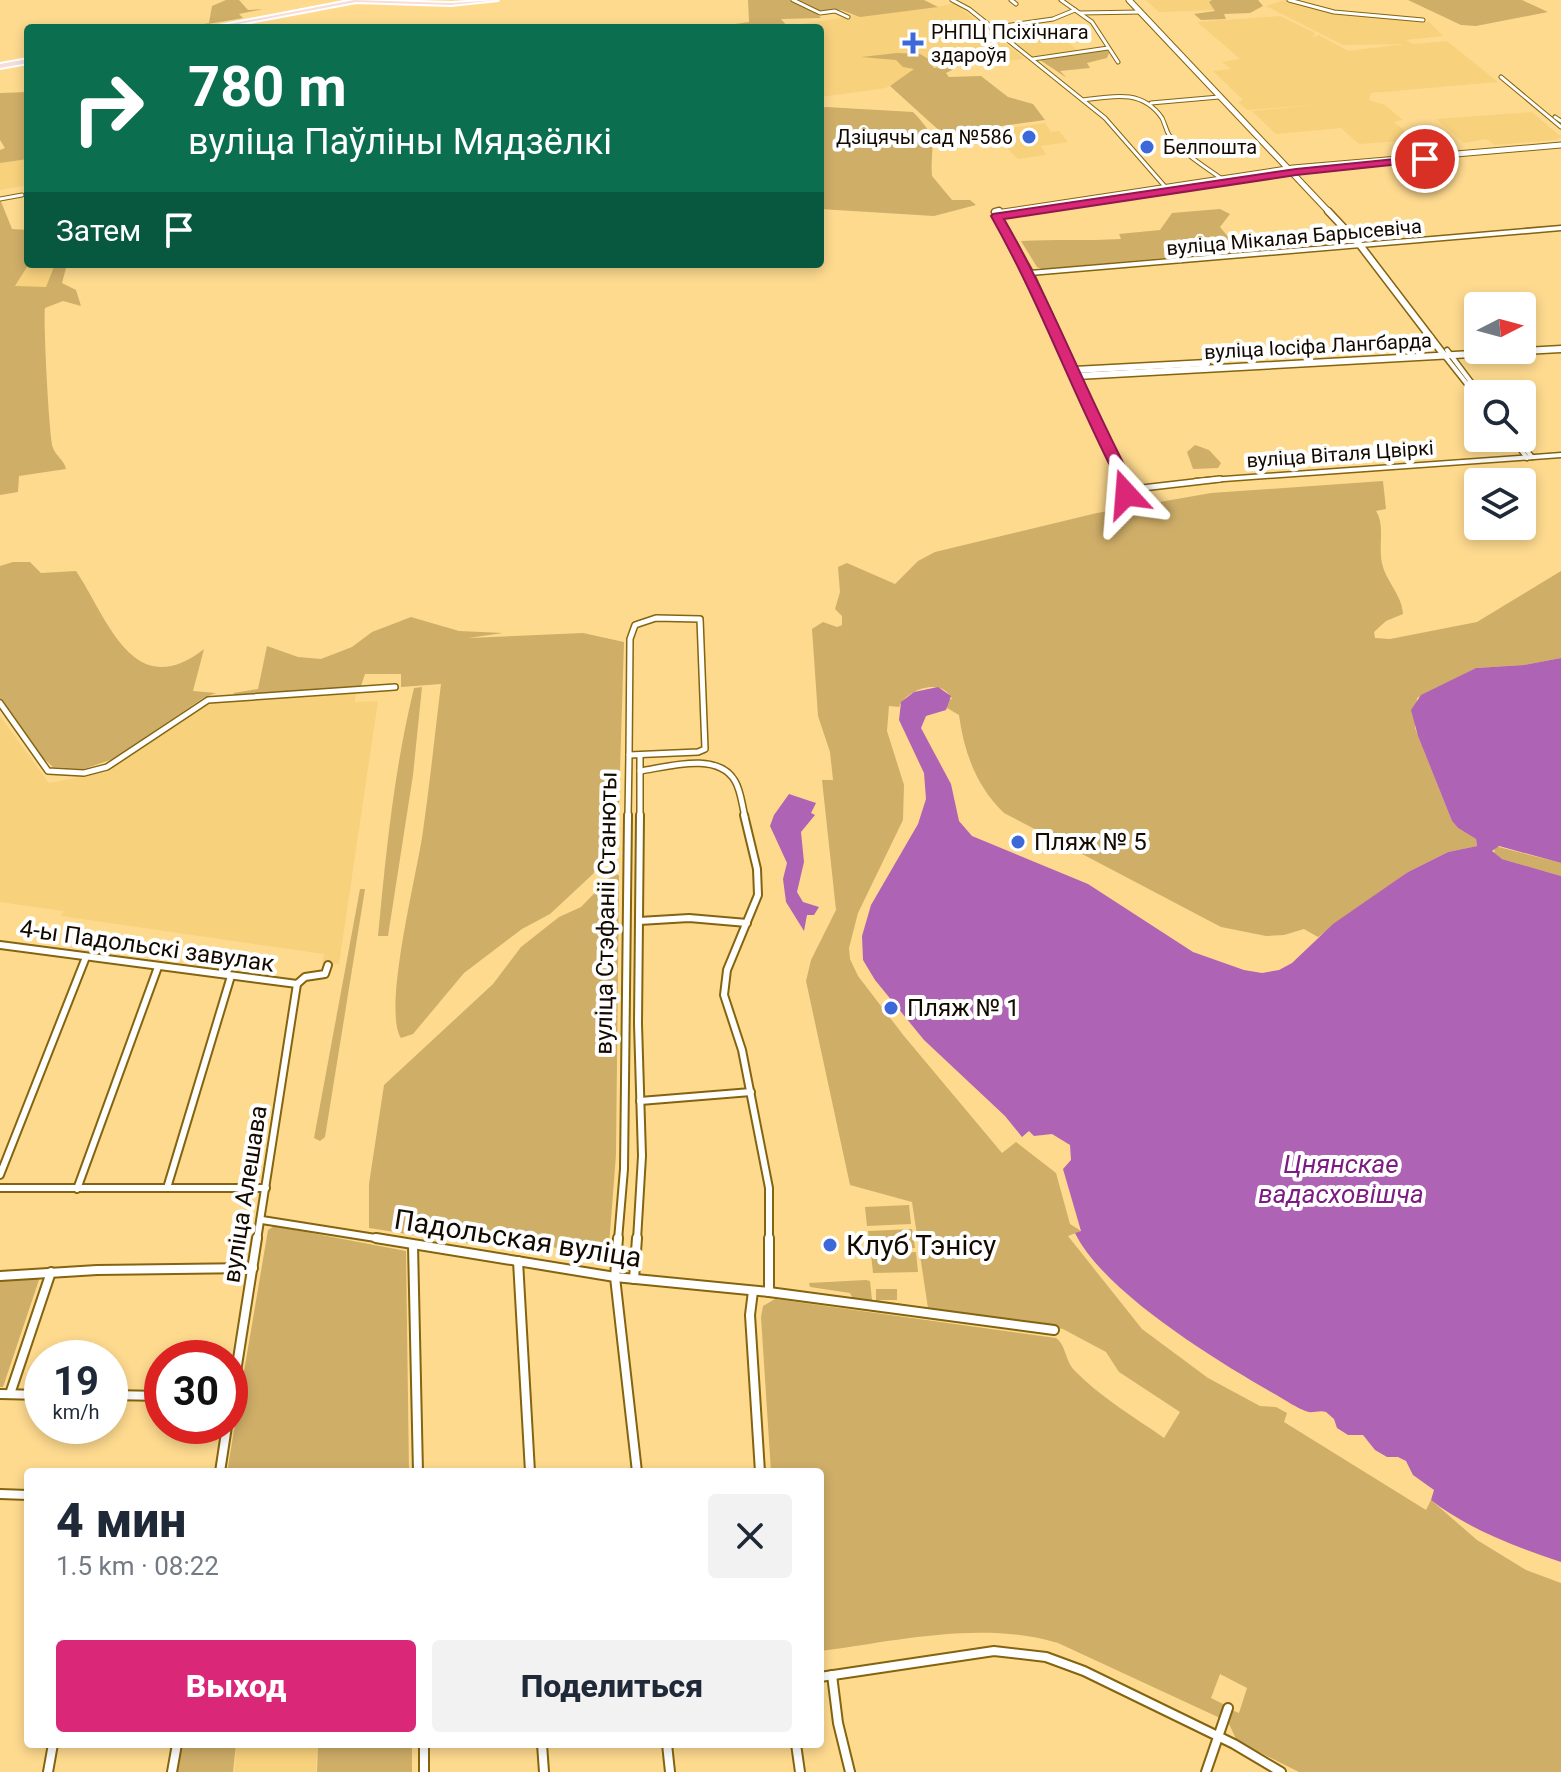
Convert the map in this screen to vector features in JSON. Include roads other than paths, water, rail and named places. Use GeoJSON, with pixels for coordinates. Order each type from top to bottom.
{"type":"FeatureCollection","features":[{"type":"Feature","properties":{"kind":"main road"},"geometry":{"type":"LineString","coordinates":[[233,24],[374,0],[451,4],[496,0]]}},
{"type":"Feature","properties":{"kind":"main road"},"geometry":{"type":"LineString","coordinates":[[1132,0],[1219,97],[1292,170]]}},
{"type":"Feature","properties":{"kind":"main road"},"geometry":{"type":"LineString","coordinates":[[1132,0],[1363,245],[1446,353]]}},
{"type":"Feature","properties":{"kind":"main road"},"geometry":{"type":"LineString","coordinates":[[247,24],[372,2],[450,5],[504,1]]}},
{"type":"Feature","properties":{"kind":"main road"},"geometry":{"type":"LineString","coordinates":[[0,67],[24,64]]}},
{"type":"Feature","properties":{"kind":"main road"},"geometry":{"type":"LineString","coordinates":[[1076,373],[1030,273],[996,214],[1292,170],[1561,147]]}},
{"type":"Feature","properties":{"kind":"main road"},"geometry":{"type":"LineString","coordinates":[[1166,188],[1292,170]]}},
{"type":"Feature","properties":{"kind":"main road"},"geometry":{"type":"LineString","coordinates":[[1536,344],[1561,343]]}},
{"type":"Feature","properties":{"kind":"main road","name":"вуліца Іосіфа Лангбарда"},"geometry":{"type":"LineString","coordinates":[[1076,373],[1561,349]]}},
{"type":"Feature","properties":{"kind":"main road","name":"вуліца Іосіфа Лангбарда"},"geometry":{"type":"LineString","coordinates":[[1446,353],[1464,350]]}},
{"type":"Feature","properties":{"kind":"street"},"geometry":{"type":"LineString","coordinates":[[793,0],[820,13],[835,11],[848,17]]}},
{"type":"Feature","properties":{"kind":"street"},"geometry":{"type":"LineString","coordinates":[[952,0],[969,9],[1083,100],[1122,135],[1166,188]]}},
{"type":"Feature","properties":{"kind":"street"},"geometry":{"type":"LineString","coordinates":[[1011,0],[1016,4]]}},
{"type":"Feature","properties":{"kind":"street"},"geometry":{"type":"LineString","coordinates":[[1061,0],[1083,14],[1141,12]]}},
{"type":"Feature","properties":{"kind":"street"},"geometry":{"type":"LineString","coordinates":[[1289,0],[1334,12],[1423,20]]}},
{"type":"Feature","properties":{"kind":"street"},"geometry":{"type":"LineString","coordinates":[[991,28],[1053,19],[1074,11]]}},
{"type":"Feature","properties":{"kind":"street"},"geometry":{"type":"LineString","coordinates":[[1083,14],[1118,62]]}},
{"type":"Feature","properties":{"kind":"street"},"geometry":{"type":"LineString","coordinates":[[1031,59],[1108,48]]}},
{"type":"Feature","properties":{"kind":"street"},"geometry":{"type":"LineString","coordinates":[[1501,77],[1561,124]]}},
{"type":"Feature","properties":{"kind":"street"},"geometry":{"type":"LineString","coordinates":[[1083,100],[1129,94],[1150,103],[1167,124],[1167,133],[1188,154],[1222,179]]}},
{"type":"Feature","properties":{"kind":"street"},"geometry":{"type":"LineString","coordinates":[[1150,103],[1219,97]]}},
{"type":"Feature","properties":{"kind":"street"},"geometry":{"type":"LineString","coordinates":[[1555,117],[1561,124]]}},
{"type":"Feature","properties":{"kind":"street"},"geometry":{"type":"LineString","coordinates":[[0,199],[22,195]]}},
{"type":"Feature","properties":{"kind":"street","name":"вуліца Мікалая Барысевіча"},"geometry":{"type":"LineString","coordinates":[[1030,273],[1561,228]]}},
{"type":"Feature","properties":{"kind":"street"},"geometry":{"type":"LineString","coordinates":[[1446,353],[1467,380]]}},
{"type":"Feature","properties":{"kind":"street","name":"вуліца Віталя Цвіркі"},"geometry":{"type":"LineString","coordinates":[[1076,373],[1128,492],[1185,482],[1561,457]]}},
{"type":"Feature","properties":{"kind":"street"},"geometry":{"type":"LineString","coordinates":[[1525,452],[1530,459]]}},
{"type":"Feature","properties":{"kind":"street","name":"вуліца Стэфаніі Станюты"},"geometry":{"type":"LineString","coordinates":[[628,755],[698,752],[706,747],[702,621],[692,617],[656,618],[642,621],[632,629],[628,755],[624,1169],[615,1277],[637,1468]]}},
{"type":"Feature","properties":{"kind":"street"},"geometry":{"type":"LineString","coordinates":[[0,703],[48,771],[76,774],[95,771],[116,761],[208,700],[395,687]]}},
{"type":"Feature","properties":{"kind":"street"},"geometry":{"type":"LineString","coordinates":[[634,1279],[642,1156],[640,755]]}},
{"type":"Feature","properties":{"kind":"street"},"geometry":{"type":"LineString","coordinates":[[640,771],[711,765],[723,767],[732,774],[737,784],[758,881],[758,895],[727,970],[724,995],[742,1050],[769,1188],[769,1292]]}},
{"type":"Feature","properties":{"kind":"street"},"geometry":{"type":"LineString","coordinates":[[639,921],[689,918],[747,923]]}},
{"type":"Feature","properties":{"kind":"street","name":"4-ы Падольскі завулак"},"geometry":{"type":"LineString","coordinates":[[0,945],[297,984],[305,977],[325,974],[328,965]]}},
{"type":"Feature","properties":{"kind":"street"},"geometry":{"type":"LineString","coordinates":[[0,1175],[86,957]]}},
{"type":"Feature","properties":{"kind":"street"},"geometry":{"type":"LineString","coordinates":[[77,1189],[158,967]]}},
{"type":"Feature","properties":{"kind":"street"},"geometry":{"type":"LineString","coordinates":[[167,1188],[231,976]]}},
{"type":"Feature","properties":{"kind":"street","name":"вуліца Алешава"},"geometry":{"type":"LineString","coordinates":[[241,1340],[297,984]]}},
{"type":"Feature","properties":{"kind":"street"},"geometry":{"type":"LineString","coordinates":[[640,1101],[751,1092]]}},
{"type":"Feature","properties":{"kind":"street"},"geometry":{"type":"LineString","coordinates":[[0,1188],[266,1188]]}},
{"type":"Feature","properties":{"kind":"street","name":"Падольская вуліца"},"geometry":{"type":"LineString","coordinates":[[262,1220],[615,1277],[769,1292],[1054,1330]]}},
{"type":"Feature","properties":{"kind":"street"},"geometry":{"type":"LineString","coordinates":[[413,1245],[418,1468]]}},
{"type":"Feature","properties":{"kind":"street"},"geometry":{"type":"LineString","coordinates":[[518,1261],[530,1468]]}},
{"type":"Feature","properties":{"kind":"street"},"geometry":{"type":"LineString","coordinates":[[0,1276],[253,1268]]}},
{"type":"Feature","properties":{"kind":"street"},"geometry":{"type":"LineString","coordinates":[[10,1394],[51,1272]]}},
{"type":"Feature","properties":{"kind":"street"},"geometry":{"type":"LineString","coordinates":[[753,1291],[750,1315],[760,1468]]}},
{"type":"Feature","properties":{"kind":"street"},"geometry":{"type":"LineString","coordinates":[[0,1394],[24,1394]]}},
{"type":"Feature","properties":{"kind":"street"},"geometry":{"type":"LineString","coordinates":[[221,1468],[224,1444]]}},
{"type":"Feature","properties":{"kind":"street"},"geometry":{"type":"LineString","coordinates":[[0,1494],[24,1495]]}},
{"type":"Feature","properties":{"kind":"street"},"geometry":{"type":"LineString","coordinates":[[824,1676],[968,1654],[1021,1652],[1046,1657],[1084,1671],[1219,1737],[1281,1772]]}},
{"type":"Feature","properties":{"kind":"street"},"geometry":{"type":"LineString","coordinates":[[832,1675],[838,1723],[850,1772]]}},
{"type":"Feature","properties":{"kind":"street"},"geometry":{"type":"LineString","coordinates":[[1206,1772],[1228,1708]]}},
{"type":"Feature","properties":{"kind":"street"},"geometry":{"type":"LineString","coordinates":[[48,1772],[52,1748]]}},
{"type":"Feature","properties":{"kind":"street"},"geometry":{"type":"LineString","coordinates":[[172,1772],[176,1748]]}},
{"type":"Feature","properties":{"kind":"street"},"geometry":{"type":"LineString","coordinates":[[424,1748],[424,1772]]}},
{"type":"Feature","properties":{"kind":"street"},"geometry":{"type":"LineString","coordinates":[[542,1748],[544,1772]]}},
{"type":"Feature","properties":{"kind":"street"},"geometry":{"type":"LineString","coordinates":[[667,1748],[670,1772]]}},
{"type":"Feature","properties":{"kind":"street"},"geometry":{"type":"LineString","coordinates":[[797,1748],[800,1772]]}},
{"type":"Feature","properties":{"kind":"water","name":"Цнянскае вадасховішча"},"geometry":{"type":"Polygon","coordinates":[[[1561,658],[1561,863],[1499,846],[1492,851],[1502,859],[1561,876],[1561,1562],[1461,1520],[1431,1500],[1434,1490],[1413,1475],[1406,1461],[1387,1457],[1375,1450],[1363,1435],[1348,1435],[1337,1428],[1334,1419],[1326,1412],[1305,1411],[1247,1378],[1135,1301],[1089,1255],[1075,1233],[1081,1231],[1063,1169],[1071,1160],[1070,1145],[1052,1134],[1034,1136],[1029,1131],[1022,1137],[1005,1116],[924,1040],[875,980],[863,960],[862,936],[871,905],[918,824],[926,799],[924,773],[899,720],[901,702],[914,692],[938,687],[951,696],[946,710],[926,716],[921,728],[951,784],[959,821],[972,836],[1088,884],[1193,952],[1262,973],[1279,970],[1292,963],[1333,924],[1408,872],[1448,852],[1477,846],[1476,839],[1452,821],[1418,736],[1411,710],[1421,695],[1476,668],[1524,665],[1561,658]]]}},
{"type":"Feature","properties":{"kind":"water"},"geometry":{"type":"Polygon","coordinates":[[[789,794],[816,803],[811,813],[815,815],[801,832],[804,862],[797,892],[803,902],[819,907],[814,915],[807,915],[804,931],[786,902],[783,879],[787,863],[770,826],[789,794]]]}},
{"type":"Feature","properties":{"kind":"place","name":"РНПЦ Псіхічнага здароўя"},"geometry":{"type":"Point","coordinates":[913,43]}},
{"type":"Feature","properties":{"kind":"place","name":"Дзіцячы сад №586"},"geometry":{"type":"Point","coordinates":[1029,137]}},
{"type":"Feature","properties":{"kind":"place","name":"Белпошта"},"geometry":{"type":"Point","coordinates":[1147,147]}},
{"type":"Feature","properties":{"kind":"place","name":"Пляж № 5"},"geometry":{"type":"Point","coordinates":[1018,842]}},
{"type":"Feature","properties":{"kind":"place","name":"Пляж № 1"},"geometry":{"type":"Point","coordinates":[891,1008]}},
{"type":"Feature","properties":{"kind":"place","name":"Клуб Тэнісу"},"geometry":{"type":"Point","coordinates":[830,1245]}}]}
